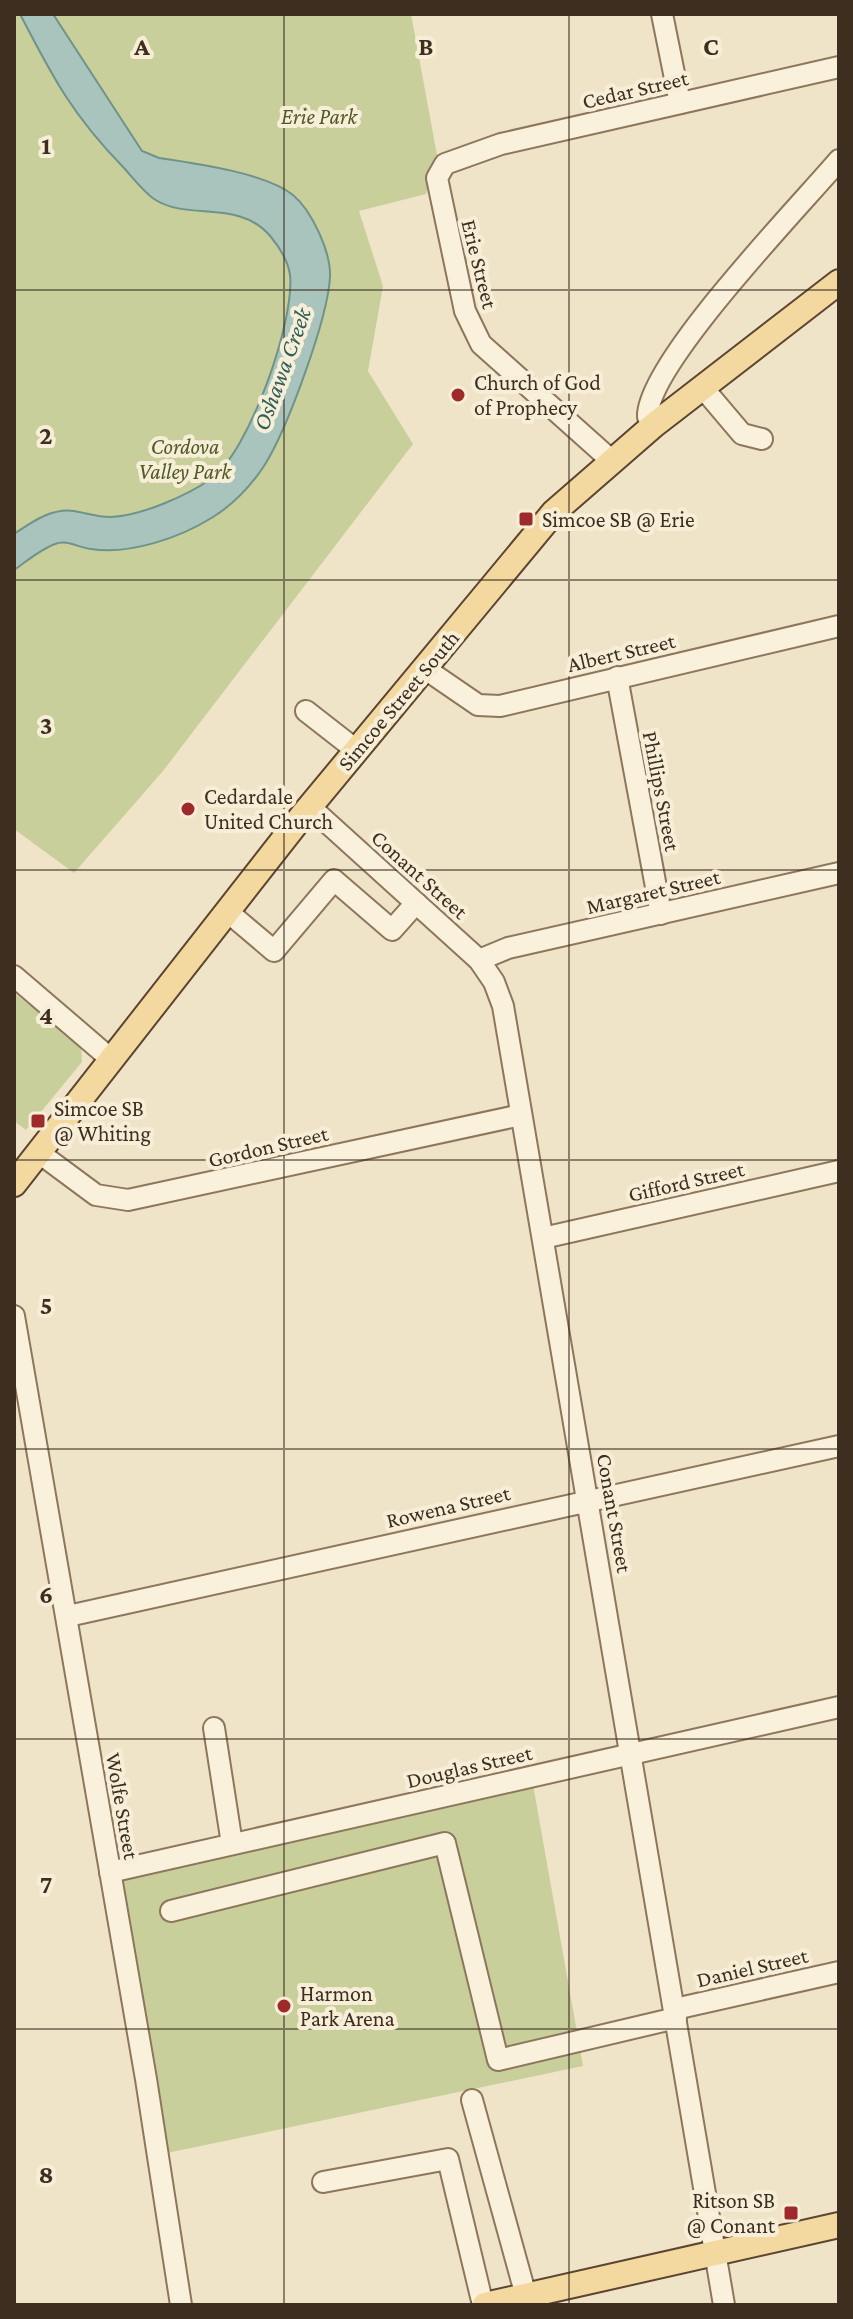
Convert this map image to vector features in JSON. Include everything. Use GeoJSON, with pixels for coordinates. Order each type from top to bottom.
{"type":"FeatureCollection","features":[{"type":"Feature","properties":{"kind":"main road","name":"Simcoe Street South"},"geometry":{"type":"LineString","coordinates":[[14,1184],[310,807],[554,512],[654,425],[839,282]]}},
{"type":"Feature","properties":{"kind":"main road"},"geometry":{"type":"LineString","coordinates":[[484,2305],[839,2225]]}},
{"type":"Feature","properties":{"kind":"street"},"geometry":{"type":"LineString","coordinates":[[662,14],[680,103]]}},
{"type":"Feature","properties":{"kind":"street","name":"Cedar Street"},"geometry":{"type":"LineString","coordinates":[[445,164],[501,144],[839,67]]}},
{"type":"Feature","properties":{"kind":"street"},"geometry":{"type":"LineString","coordinates":[[654,425],[648,417],[649,400],[675,352],[839,160]]}},
{"type":"Feature","properties":{"kind":"street","name":"Erie Street"},"geometry":{"type":"LineString","coordinates":[[445,164],[437,178],[438,194],[471,327],[495,358],[612,461]]}},
{"type":"Feature","properties":{"kind":"street"},"geometry":{"type":"LineString","coordinates":[[703,388],[742,434],[762,439]]}},
{"type":"Feature","properties":{"kind":"street","name":"Albert Street"},"geometry":{"type":"LineString","coordinates":[[424,668],[478,705],[500,706],[839,626]]}},
{"type":"Feature","properties":{"kind":"street","name":"Phillips Street"},"geometry":{"type":"LineString","coordinates":[[617,677],[661,914]]}},
{"type":"Feature","properties":{"kind":"street"},"geometry":{"type":"LineString","coordinates":[[306,711],[356,750]]}},
{"type":"Feature","properties":{"kind":"street","name":"Conant Street"},"geometry":{"type":"LineString","coordinates":[[310,807],[479,960],[494,982],[503,1006],[724,2305]]}},
{"type":"Feature","properties":{"kind":"street","name":"Margaret Street"},"geometry":{"type":"LineString","coordinates":[[479,960],[508,948],[839,873]]}},
{"type":"Feature","properties":{"kind":"street"},"geometry":{"type":"LineString","coordinates":[[228,912],[274,951],[334,880],[392,930],[416,903]]}},
{"type":"Feature","properties":{"kind":"street"},"geometry":{"type":"LineString","coordinates":[[14,976],[112,1060]]}},
{"type":"Feature","properties":{"kind":"street","name":"Gordon Street"},"geometry":{"type":"LineString","coordinates":[[38,1152],[96,1195],[128,1200],[521,1115]]}},
{"type":"Feature","properties":{"kind":"street","name":"Gifford Street"},"geometry":{"type":"LineString","coordinates":[[543,1238],[839,1171]]}},
{"type":"Feature","properties":{"kind":"street","name":"Wolfe Street"},"geometry":{"type":"LineString","coordinates":[[14,1316],[68,1616],[181,2305]]}},
{"type":"Feature","properties":{"kind":"street","name":"Rowena Street"},"geometry":{"type":"LineString","coordinates":[[68,1616],[839,1446]]}},
{"type":"Feature","properties":{"kind":"street","name":"Douglas Street"},"geometry":{"type":"LineString","coordinates":[[110,1872],[839,1707]]}},
{"type":"Feature","properties":{"kind":"street"},"geometry":{"type":"LineString","coordinates":[[214,1728],[232,1844]]}},
{"type":"Feature","properties":{"kind":"street","name":"Daniel Street"},"geometry":{"type":"LineString","coordinates":[[171,1911],[445,1843],[498,2060],[839,1972]]}},
{"type":"Feature","properties":{"kind":"street"},"geometry":{"type":"LineString","coordinates":[[472,2100],[526,2296]]}},
{"type":"Feature","properties":{"kind":"street"},"geometry":{"type":"LineString","coordinates":[[323,2182],[448,2159],[484,2305]]}},
{"type":"Feature","properties":{"kind":"green space","name":"Cordova Valley Park"},"geometry":{"type":"Polygon","coordinates":[[[14,14],[411,14],[437,155],[426,194],[359,211],[383,286],[368,371],[413,444],[163,771],[74,873],[14,829],[14,14]]]}},
{"type":"Feature","properties":{"kind":"green space"},"geometry":{"type":"Polygon","coordinates":[[[14,993],[81,1045],[82,1062],[26,1130],[14,1121],[14,993]]]}},
{"type":"Feature","properties":{"kind":"green space"},"geometry":{"type":"Polygon","coordinates":[[[532,1779],[583,2066],[167,2153],[119,1876],[532,1779]]]}},
{"type":"Feature","properties":{"kind":"water","name":"Oshawa Creek"},"geometry":{"type":"Polygon","coordinates":[[[20,14],[53,14],[142,151],[159,158],[248,175],[281,187],[293,195],[307,211],[319,233],[330,277],[322,319],[284,427],[264,466],[235,501],[200,525],[154,543],[106,550],[60,543],[45,549],[14,570],[14,534],[42,517],[66,511],[122,516],[163,504],[211,479],[226,464],[254,415],[277,353],[290,296],[287,265],[271,237],[258,225],[229,214],[168,206],[146,192],[77,113],[20,14]]]}},
{"type":"Feature","properties":{"kind":"place","name":"Church of God of Prophecy"},"geometry":{"type":"Point","coordinates":[458,395]}},
{"type":"Feature","properties":{"kind":"place","name":"Simcoe SB @ Erie"},"geometry":{"type":"Point","coordinates":[526,519]}},
{"type":"Feature","properties":{"kind":"place","name":"Cedardale United Church"},"geometry":{"type":"Point","coordinates":[188,809]}},
{"type":"Feature","properties":{"kind":"place","name":"Simcoe SB @ Whiting"},"geometry":{"type":"Point","coordinates":[38,1121]}},
{"type":"Feature","properties":{"kind":"place","name":"Harmon Park Arena"},"geometry":{"type":"Point","coordinates":[284,2006]}},
{"type":"Feature","properties":{"kind":"place","name":"Ritson SB @ Conant"},"geometry":{"type":"Point","coordinates":[791,2213]}},
{"type":"Feature","properties":{"kind":"park label","name":"Erie Park"},"geometry":{"type":"Point","coordinates":[319,116]}}]}
